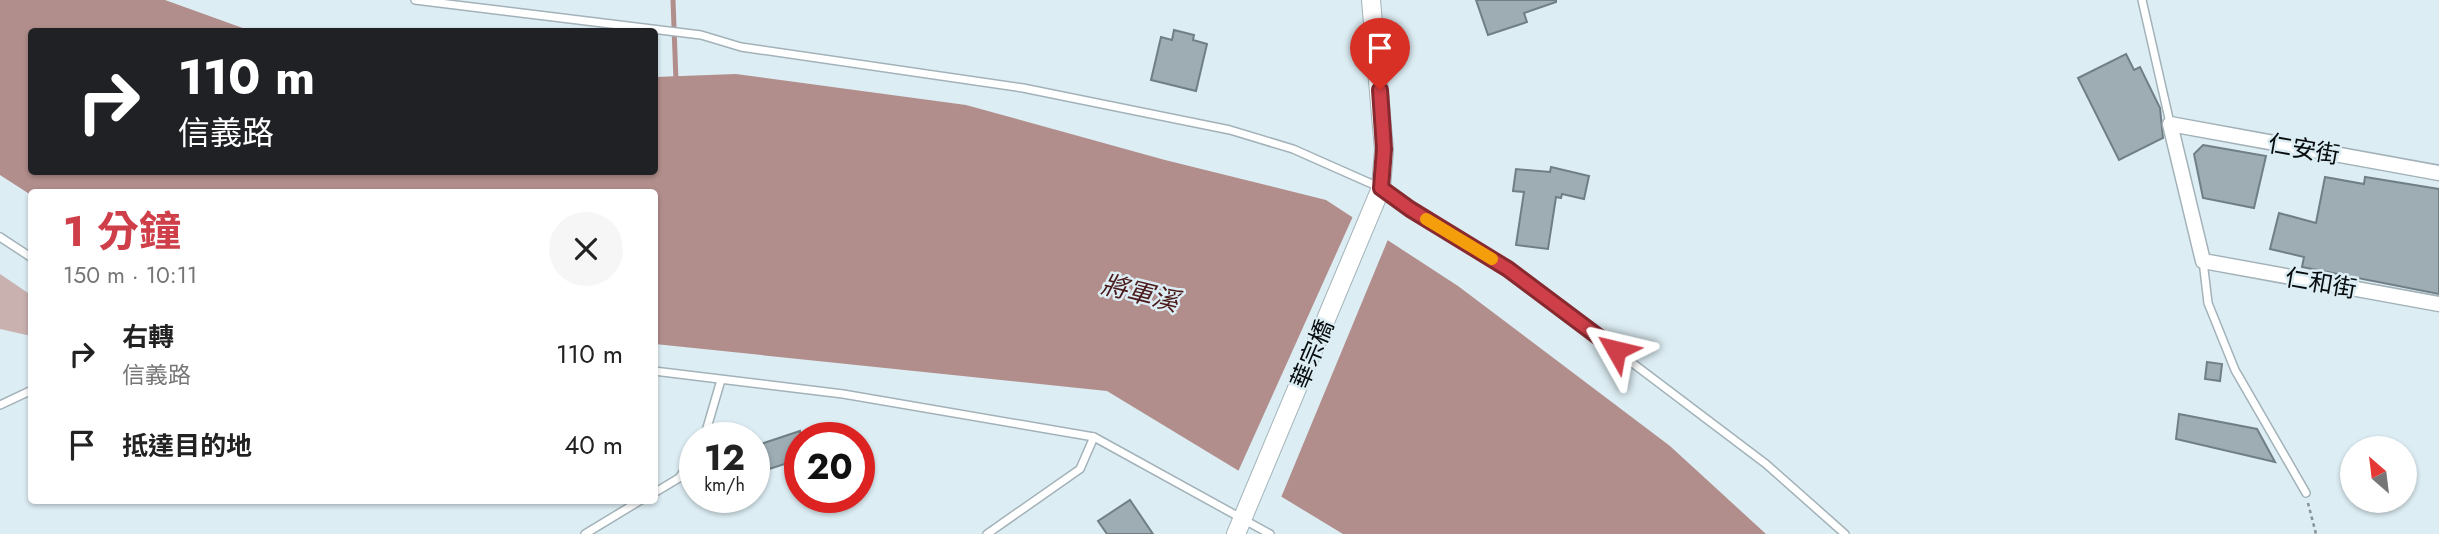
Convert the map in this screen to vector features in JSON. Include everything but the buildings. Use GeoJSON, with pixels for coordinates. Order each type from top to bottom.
{"type":"FeatureCollection","features":[{"type":"Feature","properties":{"kind":"street","name":"華宗橋"},"geometry":{"type":"LineString","coordinates":[[1239,527],[1381,188],[1384,149],[1371,0]]}},
{"type":"Feature","properties":{"kind":"street","name":"仁安街"},"geometry":{"type":"LineString","coordinates":[[2170,124],[2439,173]]}},
{"type":"Feature","properties":{"kind":"street"},"geometry":{"type":"LineString","coordinates":[[2170,124],[2203,261]]}},
{"type":"Feature","properties":{"kind":"street","name":"仁和街"},"geometry":{"type":"LineString","coordinates":[[2203,261],[2439,304]]}},
{"type":"Feature","properties":{"kind":"lane"},"geometry":{"type":"LineString","coordinates":[[415,0],[644,28]]}},
{"type":"Feature","properties":{"kind":"lane"},"geometry":{"type":"LineString","coordinates":[[2142,0],[2170,124]]}},
{"type":"Feature","properties":{"kind":"lane"},"geometry":{"type":"LineString","coordinates":[[658,30],[701,35],[741,47],[1023,88],[1230,130],[1293,149],[1381,188],[1410,209],[1508,269],[1766,464],[1845,534]]}},
{"type":"Feature","properties":{"kind":"lane"},"geometry":{"type":"LineString","coordinates":[[0,237],[28,255]]}},
{"type":"Feature","properties":{"kind":"lane"},"geometry":{"type":"LineString","coordinates":[[2203,261],[2208,303],[2235,370],[2306,493]]}},
{"type":"Feature","properties":{"kind":"lane"},"geometry":{"type":"LineString","coordinates":[[658,372],[843,394],[1094,436],[1239,527],[1270,534]]}},
{"type":"Feature","properties":{"kind":"lane"},"geometry":{"type":"LineString","coordinates":[[709,422],[722,380]]}},
{"type":"Feature","properties":{"kind":"lane"},"geometry":{"type":"LineString","coordinates":[[0,405],[28,392]]}},
{"type":"Feature","properties":{"kind":"lane"},"geometry":{"type":"LineString","coordinates":[[987,534],[1080,470],[1094,436]]}},
{"type":"Feature","properties":{"kind":"lane"},"geometry":{"type":"LineString","coordinates":[[658,490],[679,478]]}},
{"type":"Feature","properties":{"kind":"lane"},"geometry":{"type":"LineString","coordinates":[[585,534],[634,504]]}},
{"type":"Feature","properties":{"kind":"path"},"geometry":{"type":"LineString","coordinates":[[2306,493],[2316,534]]}},
{"type":"Feature","properties":{"kind":"shaded area"},"geometry":{"type":"Polygon","coordinates":[[[0,274],[28,293],[28,335],[0,329],[0,274]]]}},
{"type":"Feature","properties":{"kind":"water","name":"將軍溪"},"geometry":{"type":"Polygon","coordinates":[[[0,0],[165,0],[243,28],[28,28],[28,175],[658,175],[658,77],[736,74],[966,105],[1165,160],[1326,200],[1458,286],[1670,446],[1766,534],[1343,534],[1107,391],[658,344],[658,189],[28,189],[28,193],[0,175],[0,0]]]}},
{"type":"Feature","properties":{"kind":"pier"},"geometry":{"type":"Polygon","coordinates":[[[1354,214],[1389,237],[1280,500],[1237,474],[1354,214]]]}},
{"type":"Feature","properties":{"kind":"waterway"},"geometry":{"type":"LineString","coordinates":[[673,0],[676,81]]}},
{"type":"Feature","properties":{"kind":"slow traffic"},"geometry":{"type":"LineString","coordinates":[[1426,219],[1492,259]]}},
{"type":"Feature","properties":{"kind":"route"},"geometry":{"type":"LineString","coordinates":[[1380,90],[1384,149],[1381,188],[1410,209],[1508,269],[1616,350]]}}]}
